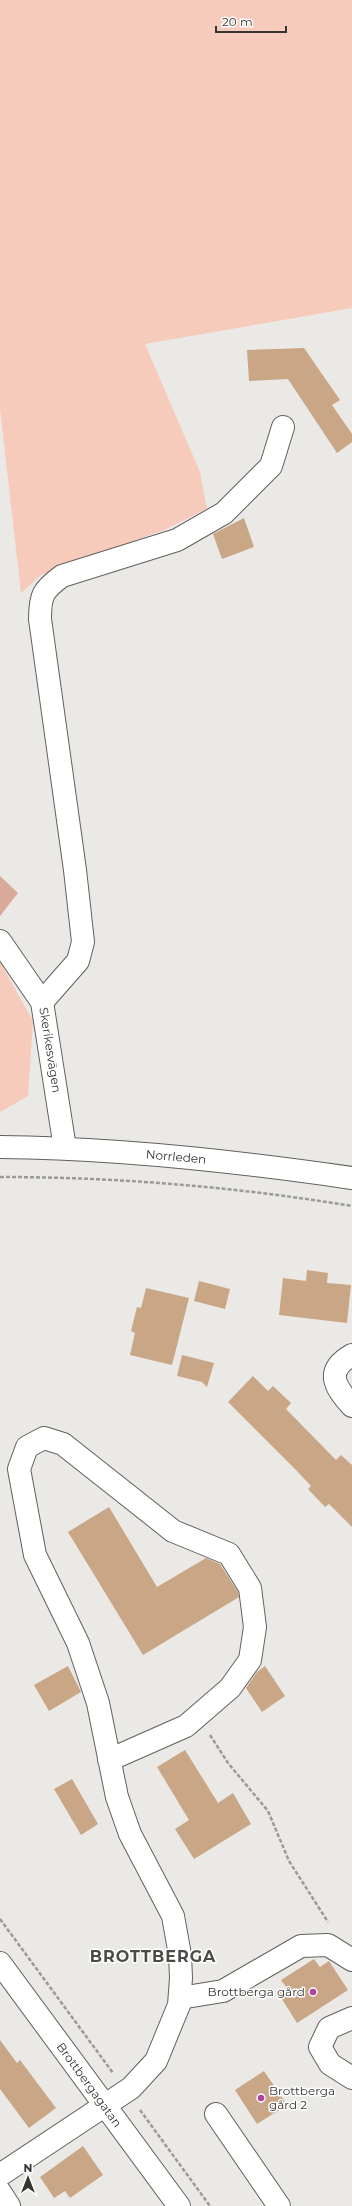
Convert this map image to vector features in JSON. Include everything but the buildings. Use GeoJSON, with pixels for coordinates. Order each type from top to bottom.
{"type":"FeatureCollection","features":[{"type":"Feature","properties":{"kind":"street"},"geometry":{"type":"LineString","coordinates":[[42,1002],[78,961],[83,942],[75,870],[40,619],[40,600],[47,587],[62,576],[177,540],[224,513],[271,466],[283,427]]}},
{"type":"Feature","properties":{"kind":"street","name":"Skerikesvägen"},"geometry":{"type":"LineString","coordinates":[[0,941],[42,1002],[65,1148]]}},
{"type":"Feature","properties":{"kind":"street","name":"Norrleden"},"geometry":{"type":"LineString","coordinates":[[0,1148],[65,1148],[187,1157],[352,1178]]}},
{"type":"Feature","properties":{"kind":"street"},"geometry":{"type":"LineString","coordinates":[[352,1355],[341,1361],[334,1375],[338,1389],[352,1406]]}},
{"type":"Feature","properties":{"kind":"street"},"geometry":{"type":"LineString","coordinates":[[0,2175],[126,2091],[156,2061],[175,2018],[180,1998],[180,1955],[173,1916],[130,1834],[117,1797],[109,1760],[98,1703],[78,1643],[35,1555],[19,1469],[27,1447],[44,1438],[63,1444],[173,1531],[229,1554],[250,1588],[255,1628],[250,1660],[230,1688],[186,1726],[109,1760]]}},
{"type":"Feature","properties":{"kind":"street"},"geometry":{"type":"LineString","coordinates":[[180,1998],[223,1991],[301,1946],[328,1945],[352,1960]]}},
{"type":"Feature","properties":{"kind":"street","name":"Brottbergagatan"},"geometry":{"type":"LineString","coordinates":[[0,1963],[104,2107],[179,2206]]}},
{"type":"Feature","properties":{"kind":"street"},"geometry":{"type":"LineString","coordinates":[[352,2018],[329,2028],[320,2047],[330,2064],[352,2078]]}},
{"type":"Feature","properties":{"kind":"street"},"geometry":{"type":"LineString","coordinates":[[216,2114],[279,2206]]}},
{"type":"Feature","properties":{"kind":"street"},"geometry":{"type":"LineString","coordinates":[[0,2192],[9,2206]]}},
{"type":"Feature","properties":{"kind":"path"},"geometry":{"type":"LineString","coordinates":[[0,1177],[118,1179],[301,1198],[352,1206]]}},
{"type":"Feature","properties":{"kind":"path"},"geometry":{"type":"LineString","coordinates":[[197,1716],[228,1764],[268,1811],[289,1861],[332,1928]]}},
{"type":"Feature","properties":{"kind":"path"},"geometry":{"type":"LineString","coordinates":[[0,1919],[210,2206]]}},
{"type":"Feature","properties":{"kind":"shaded area"},"geometry":{"type":"Polygon","coordinates":[[[0,0],[352,0],[352,308],[145,344],[200,472],[207,509],[164,530],[41,575],[21,593],[0,409],[0,0]]]}},
{"type":"Feature","properties":{"kind":"shaded area"},"geometry":{"type":"Polygon","coordinates":[[[0,876],[18,893],[0,916],[0,876]]]}},
{"type":"Feature","properties":{"kind":"shaded area"},"geometry":{"type":"Polygon","coordinates":[[[0,962],[33,1021],[28,1096],[0,1112],[0,962]]]}},
{"type":"Feature","properties":{"kind":"place","name":"Brottberga gård"},"geometry":{"type":"Point","coordinates":[313,1992]}},
{"type":"Feature","properties":{"kind":"place","name":"Brottberga gård 2"},"geometry":{"type":"Point","coordinates":[261,2098]}},
{"type":"Feature","properties":{"kind":"district","name":"BROTTBERGA"},"geometry":{"type":"Point","coordinates":[153,1956]}}]}
